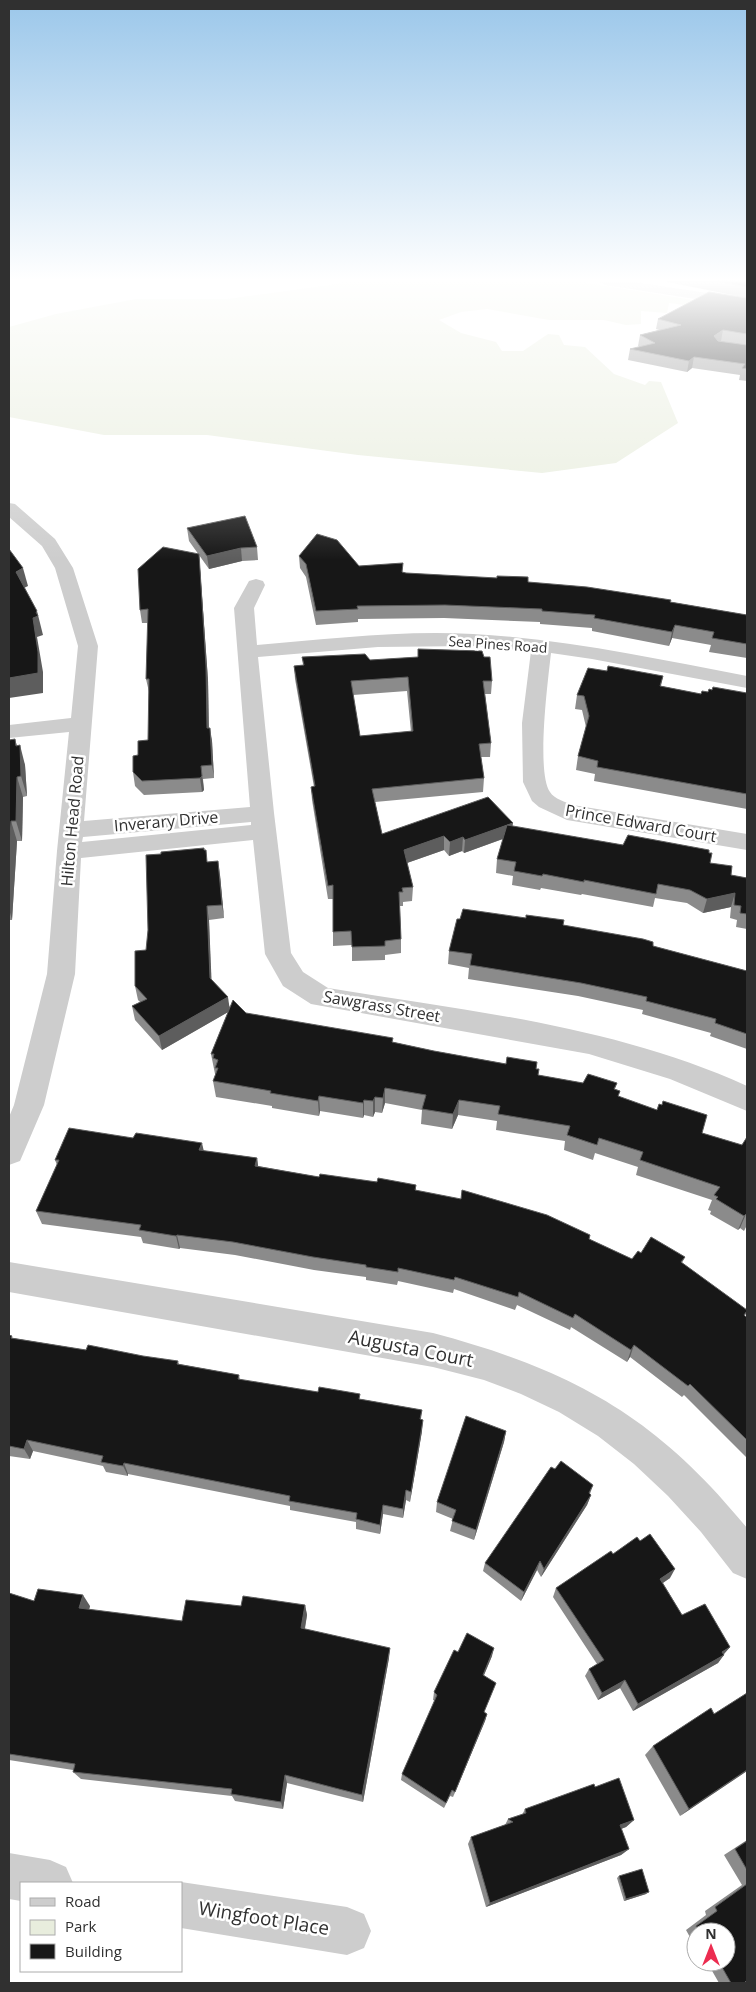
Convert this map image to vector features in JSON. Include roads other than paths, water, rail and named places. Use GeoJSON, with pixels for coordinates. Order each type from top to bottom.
{"type":"FeatureCollection","features":[{"type":"Feature","properties":{"kind":"street","name":"Hilton Head Road"},"geometry":{"type":"LineString","coordinates":[[9,508],[49,543],[64,568],[88,646],[70,841],[61,974],[29,1105],[9,1152]]}},
{"type":"Feature","properties":{"kind":"street","name":"Sawgrass Street"},"geometry":{"type":"LineString","coordinates":[[256,586],[244,608],[263,822],[278,954],[293,979],[321,997],[565,1038],[604,1047],[689,1074],[747,1099]]}},
{"type":"Feature","properties":{"kind":"street","name":"Sea Pines Road"},"geometry":{"type":"LineString","coordinates":[[247,652],[378,641],[472,640],[542,646],[592,653],[747,682]]}},
{"type":"Feature","properties":{"kind":"street","name":"Prince Edward Court"},"geometry":{"type":"LineString","coordinates":[[542,646],[533,723],[534,782],[540,796],[556,808],[567,812],[747,842]]}},
{"type":"Feature","properties":{"kind":"street"},"geometry":{"type":"LineString","coordinates":[[9,730],[80,724]]}},
{"type":"Feature","properties":{"kind":"street"},"geometry":{"type":"LineString","coordinates":[[70,841],[263,822]]}},
{"type":"Feature","properties":{"kind":"street","name":"Augusta Court"},"geometry":{"type":"LineString","coordinates":[[9,1277],[433,1350],[497,1367],[536,1382],[574,1400],[622,1430],[652,1454],[690,1490],[724,1528],[747,1559]]}},
{"type":"Feature","properties":{"kind":"street"},"geometry":{"type":"LineString","coordinates":[[9,1876],[44,1882]]}},
{"type":"Feature","properties":{"kind":"street","name":"Wingfoot Place"},"geometry":{"type":"LineString","coordinates":[[182,1906],[347,1931]]}}]}
